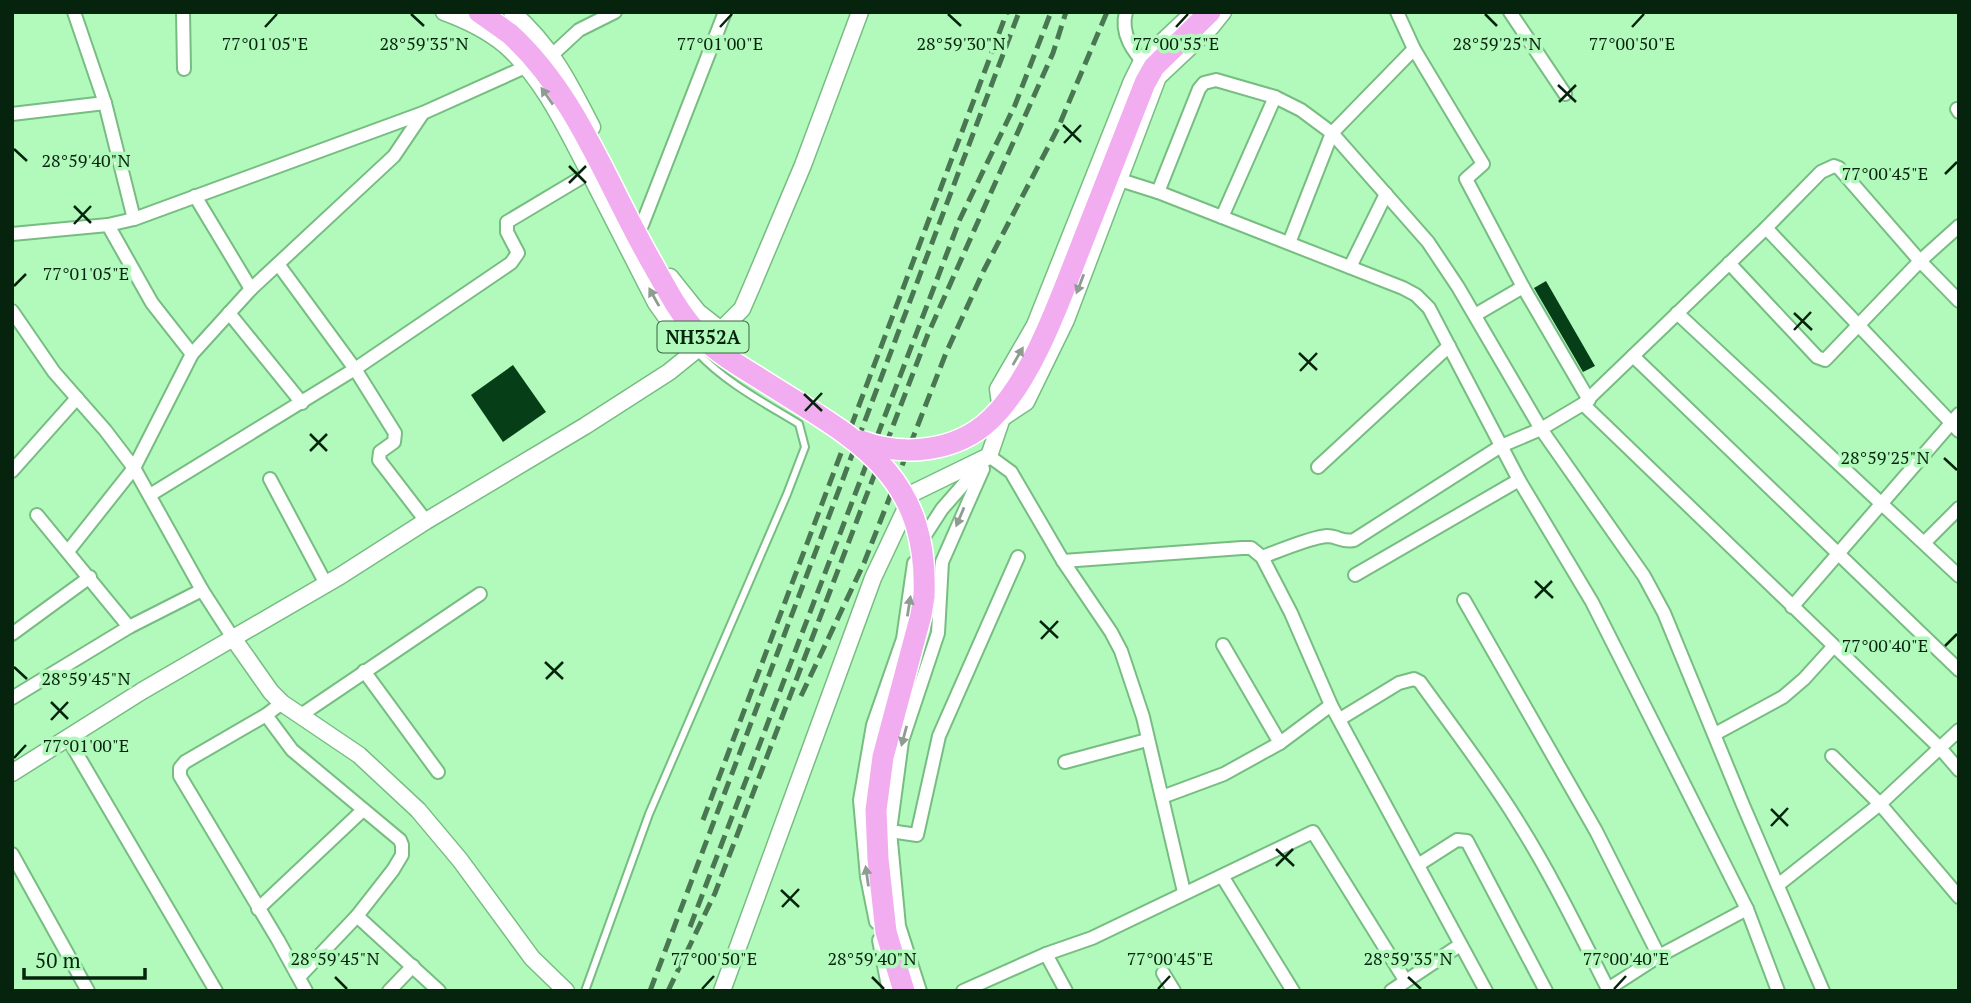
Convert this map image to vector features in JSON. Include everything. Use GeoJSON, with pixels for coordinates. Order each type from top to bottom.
{"type":"FeatureCollection","features":[{"type":"Feature","properties":{"kind":"highway","name":"NH352A"},"geometry":{"type":"LineString","coordinates":[[479,12],[531,53],[564,98],[681,314],[697,332],[729,359],[846,434],[872,455],[900,489],[915,522],[923,558],[921,615],[883,757],[876,810],[878,859],[887,932],[904,991]]}},
{"type":"Feature","properties":{"kind":"highway"},"geometry":{"type":"LineString","coordinates":[[846,434],[887,449],[922,450],[953,442],[992,419],[1014,390],[1048,329],[1145,83],[1154,67],[1210,12]]}},
{"type":"Feature","properties":{"kind":"street"},"geometry":{"type":"LineString","coordinates":[[74,12],[105,103],[134,219]]}},
{"type":"Feature","properties":{"kind":"street"},"geometry":{"type":"LineString","coordinates":[[183,12],[184,69]]}},
{"type":"Feature","properties":{"kind":"street"},"geometry":{"type":"LineString","coordinates":[[444,12],[485,31],[526,67],[553,104],[656,303],[695,351]]}},
{"type":"Feature","properties":{"kind":"street"},"geometry":{"type":"LineString","coordinates":[[512,12],[528,25],[552,55],[667,273],[698,312],[721,331]]}},
{"type":"Feature","properties":{"kind":"street"},"geometry":{"type":"LineString","coordinates":[[12,234],[108,225],[134,219],[423,113],[552,55],[579,30],[615,12]]}},
{"type":"Feature","properties":{"kind":"street"},"geometry":{"type":"LineString","coordinates":[[642,225],[725,12]]}},
{"type":"Feature","properties":{"kind":"street"},"geometry":{"type":"LineString","coordinates":[[12,773],[67,737],[326,584],[584,426],[669,372],[721,331],[742,309],[803,165],[860,12]]}},
{"type":"Feature","properties":{"kind":"street"},"geometry":{"type":"LineString","coordinates":[[1126,12],[1124,29],[1130,46],[1158,77]]}},
{"type":"Feature","properties":{"kind":"street"},"geometry":{"type":"LineString","coordinates":[[920,991],[898,926],[890,831],[902,741],[938,633],[942,562],[989,456],[1002,418],[999,389],[1035,325],[1142,61],[1194,12]]}},
{"type":"Feature","properties":{"kind":"street"},"geometry":{"type":"LineString","coordinates":[[1002,418],[1026,402],[1066,320],[1158,77],[1211,27],[1223,12]]}},
{"type":"Feature","properties":{"kind":"street"},"geometry":{"type":"LineString","coordinates":[[1397,12],[1414,50],[1483,164],[1466,179],[1586,402],[1959,769]]}},
{"type":"Feature","properties":{"kind":"street"},"geometry":{"type":"LineString","coordinates":[[1510,12],[1564,94]]}},
{"type":"Feature","properties":{"kind":"street"},"geometry":{"type":"LineString","coordinates":[[1289,243],[1332,133],[1414,50]]}},
{"type":"Feature","properties":{"kind":"street"},"geometry":{"type":"LineString","coordinates":[[1158,192],[1199,89],[1205,83],[1216,80],[1275,97],[1301,110],[1332,133],[1428,242],[1475,315],[1541,429],[1644,576],[1664,612],[1823,991]]}},
{"type":"Feature","properties":{"kind":"street"},"geometry":{"type":"LineString","coordinates":[[1223,217],[1275,97]]}},
{"type":"Feature","properties":{"kind":"street"},"geometry":{"type":"LineString","coordinates":[[12,114],[105,103]]}},
{"type":"Feature","properties":{"kind":"street"},"geometry":{"type":"LineString","coordinates":[[69,550],[134,468],[192,354],[251,289],[394,156],[423,113]]}},
{"type":"Feature","properties":{"kind":"street"},"geometry":{"type":"LineString","coordinates":[[1262,557],[1324,536],[1343,541],[1354,540],[1501,446],[1541,429],[1586,402],[1821,172],[1834,166],[1839,168],[1920,261],[1959,301]]}},
{"type":"Feature","properties":{"kind":"street"},"geometry":{"type":"LineString","coordinates":[[150,495],[355,369],[511,263],[518,253],[506,232],[507,222],[589,173]]}},
{"type":"Feature","properties":{"kind":"street"},"geometry":{"type":"LineString","coordinates":[[1120,180],[1158,192],[1350,267],[1416,295],[1429,308],[1519,480],[1592,601],[1747,909],[1778,991]]}},
{"type":"Feature","properties":{"kind":"street"},"geometry":{"type":"LineString","coordinates":[[1350,267],[1386,194]]}},
{"type":"Feature","properties":{"kind":"street"},"geometry":{"type":"LineString","coordinates":[[194,195],[251,289]]}},
{"type":"Feature","properties":{"kind":"street"},"geometry":{"type":"LineString","coordinates":[[108,225],[152,303],[192,354]]}},
{"type":"Feature","properties":{"kind":"street"},"geometry":{"type":"LineString","coordinates":[[1729,264],[1822,360],[1829,358],[1920,261],[1959,226]]}},
{"type":"Feature","properties":{"kind":"street"},"geometry":{"type":"LineString","coordinates":[[1766,228],[1956,422],[1881,502],[1793,607]]}},
{"type":"Feature","properties":{"kind":"street"},"geometry":{"type":"LineString","coordinates":[[278,264],[355,369],[395,433],[394,442],[380,452],[379,460],[426,521]]}},
{"type":"Feature","properties":{"kind":"street"},"geometry":{"type":"LineString","coordinates":[[1475,315],[1523,287]]}},
{"type":"Feature","properties":{"kind":"street"},"geometry":{"type":"LineString","coordinates":[[12,311],[54,372],[134,468],[202,590],[271,692],[282,703],[359,755],[418,810],[460,860],[532,958],[566,991]]}},
{"type":"Feature","properties":{"kind":"street"},"geometry":{"type":"LineString","coordinates":[[229,313],[302,403]]}},
{"type":"Feature","properties":{"kind":"street"},"geometry":{"type":"LineString","coordinates":[[1677,313],[1959,576]]}},
{"type":"Feature","properties":{"kind":"street"},"geometry":{"type":"LineString","coordinates":[[1318,467],[1450,346]]}},
{"type":"Feature","properties":{"kind":"street"},"geometry":{"type":"LineString","coordinates":[[1633,356],[1959,670]]}},
{"type":"Feature","properties":{"kind":"street"},"geometry":{"type":"LineString","coordinates":[[12,471],[77,398]]}},
{"type":"Feature","properties":{"kind":"street"},"geometry":{"type":"LineString","coordinates":[[989,456],[1011,472],[1063,561],[1121,651],[1137,695],[1184,892]]}},
{"type":"Feature","properties":{"kind":"street"},"geometry":{"type":"LineString","coordinates":[[722,991],[873,578],[914,493],[989,456]]}},
{"type":"Feature","properties":{"kind":"street"},"geometry":{"type":"LineString","coordinates":[[889,991],[867,877],[860,800],[873,724],[903,639],[916,550],[942,509],[989,456]]}},
{"type":"Feature","properties":{"kind":"street"},"geometry":{"type":"LineString","coordinates":[[270,479],[326,584]]}},
{"type":"Feature","properties":{"kind":"street"},"geometry":{"type":"LineString","coordinates":[[1355,575],[1519,480]]}},
{"type":"Feature","properties":{"kind":"street"},"geometry":{"type":"LineString","coordinates":[[1925,542],[1959,508]]}},
{"type":"Feature","properties":{"kind":"street"},"geometry":{"type":"LineString","coordinates":[[37,515],[69,550],[129,627]]}},
{"type":"Feature","properties":{"kind":"street"},"geometry":{"type":"LineString","coordinates":[[1063,561],[1242,548],[1251,548],[1262,557],[1292,613],[1331,705],[1486,991]]}},
{"type":"Feature","properties":{"kind":"street"},"geometry":{"type":"LineString","coordinates":[[890,831],[917,835],[939,736],[1018,557]]}},
{"type":"Feature","properties":{"kind":"street"},"geometry":{"type":"LineString","coordinates":[[12,634],[90,577]]}},
{"type":"Feature","properties":{"kind":"street"},"geometry":{"type":"LineString","coordinates":[[12,698],[129,627],[202,590]]}},
{"type":"Feature","properties":{"kind":"street"},"geometry":{"type":"LineString","coordinates":[[302,715],[480,594]]}},
{"type":"Feature","properties":{"kind":"street"},"geometry":{"type":"LineString","coordinates":[[1464,600],[1596,831],[1659,956]]}},
{"type":"Feature","properties":{"kind":"street"},"geometry":{"type":"LineString","coordinates":[[1223,645],[1280,743]]}},
{"type":"Feature","properties":{"kind":"street"},"geometry":{"type":"LineString","coordinates":[[1715,734],[1783,697],[1804,679],[1833,647]]}},
{"type":"Feature","properties":{"kind":"street"},"geometry":{"type":"LineString","coordinates":[[364,671],[438,772]]}},
{"type":"Feature","properties":{"kind":"street"},"geometry":{"type":"LineString","coordinates":[[1340,719],[1399,683],[1414,678],[1420,682],[1520,824],[1608,990],[1659,956],[1747,909]]}},
{"type":"Feature","properties":{"kind":"street"},"geometry":{"type":"LineString","coordinates":[[282,703],[185,762],[180,768],[182,782],[306,991]]}},
{"type":"Feature","properties":{"kind":"street"},"geometry":{"type":"LineString","coordinates":[[1162,797],[1224,774],[1280,743],[1331,705]]}},
{"type":"Feature","properties":{"kind":"street"},"geometry":{"type":"LineString","coordinates":[[266,715],[292,750],[400,840],[402,845],[402,855],[357,916],[299,978]]}},
{"type":"Feature","properties":{"kind":"street"},"geometry":{"type":"LineString","coordinates":[[1777,885],[1880,804],[1959,730]]}},
{"type":"Feature","properties":{"kind":"street"},"geometry":{"type":"LineString","coordinates":[[67,737],[216,991]]}},
{"type":"Feature","properties":{"kind":"street"},"geometry":{"type":"LineString","coordinates":[[1065,762],[1147,740]]}},
{"type":"Feature","properties":{"kind":"street"},"geometry":{"type":"LineString","coordinates":[[1832,756],[1880,804],[1959,897]]}},
{"type":"Feature","properties":{"kind":"street"},"geometry":{"type":"LineString","coordinates":[[258,909],[363,810]]}},
{"type":"Feature","properties":{"kind":"street"},"geometry":{"type":"LineString","coordinates":[[963,991],[1046,954],[1092,938],[1313,832],[1405,980]]}},
{"type":"Feature","properties":{"kind":"street"},"geometry":{"type":"LineString","coordinates":[[1418,864],[1457,840],[1466,841],[1546,991]]}},
{"type":"Feature","properties":{"kind":"street"},"geometry":{"type":"LineString","coordinates":[[12,854],[88,991]]}},
{"type":"Feature","properties":{"kind":"street"},"geometry":{"type":"LineString","coordinates":[[1222,876],[1293,991]]}},
{"type":"Feature","properties":{"kind":"street"},"geometry":{"type":"LineString","coordinates":[[357,916],[439,991]]}},
{"type":"Feature","properties":{"kind":"street"},"geometry":{"type":"LineString","coordinates":[[1391,991],[1460,945]]}},
{"type":"Feature","properties":{"kind":"street"},"geometry":{"type":"LineString","coordinates":[[1046,954],[1066,991]]}},
{"type":"Feature","properties":{"kind":"street"},"geometry":{"type":"LineString","coordinates":[[389,991],[413,966]]}},
{"type":"Feature","properties":{"kind":"street"},"geometry":{"type":"LineString","coordinates":[[1163,973],[1174,991]]}},
{"type":"Feature","properties":{"kind":"lane"},"geometry":{"type":"LineString","coordinates":[[585,991],[649,814],[788,494],[805,447],[799,424],[735,385],[708,365],[695,351]]}},
{"type":"Feature","properties":{"kind":"building"},"geometry":{"type":"Polygon","coordinates":[[[1546,281],[1595,366],[1583,372],[1534,288],[1546,281]]]}},
{"type":"Feature","properties":{"kind":"building"},"geometry":{"type":"Polygon","coordinates":[[[513,365],[546,412],[503,442],[471,395],[513,365]]]}},
{"type":"Feature","properties":{"kind":"railway"},"geometry":{"type":"LineString","coordinates":[[703,820],[1007,12]]}},
{"type":"Feature","properties":{"kind":"railway"},"geometry":{"type":"LineString","coordinates":[[650,991],[1019,12]]}},
{"type":"Feature","properties":{"kind":"railway"},"geometry":{"type":"LineString","coordinates":[[690,927],[960,219],[1015,105],[1051,12]]}},
{"type":"Feature","properties":{"kind":"railway"},"geometry":{"type":"LineString","coordinates":[[668,991],[715,893],[928,334],[1053,53],[1066,12]]}},
{"type":"Feature","properties":{"kind":"railway"},"geometry":{"type":"LineString","coordinates":[[801,696],[864,563],[946,353],[984,270],[1058,128],[1107,12]]}}]}
